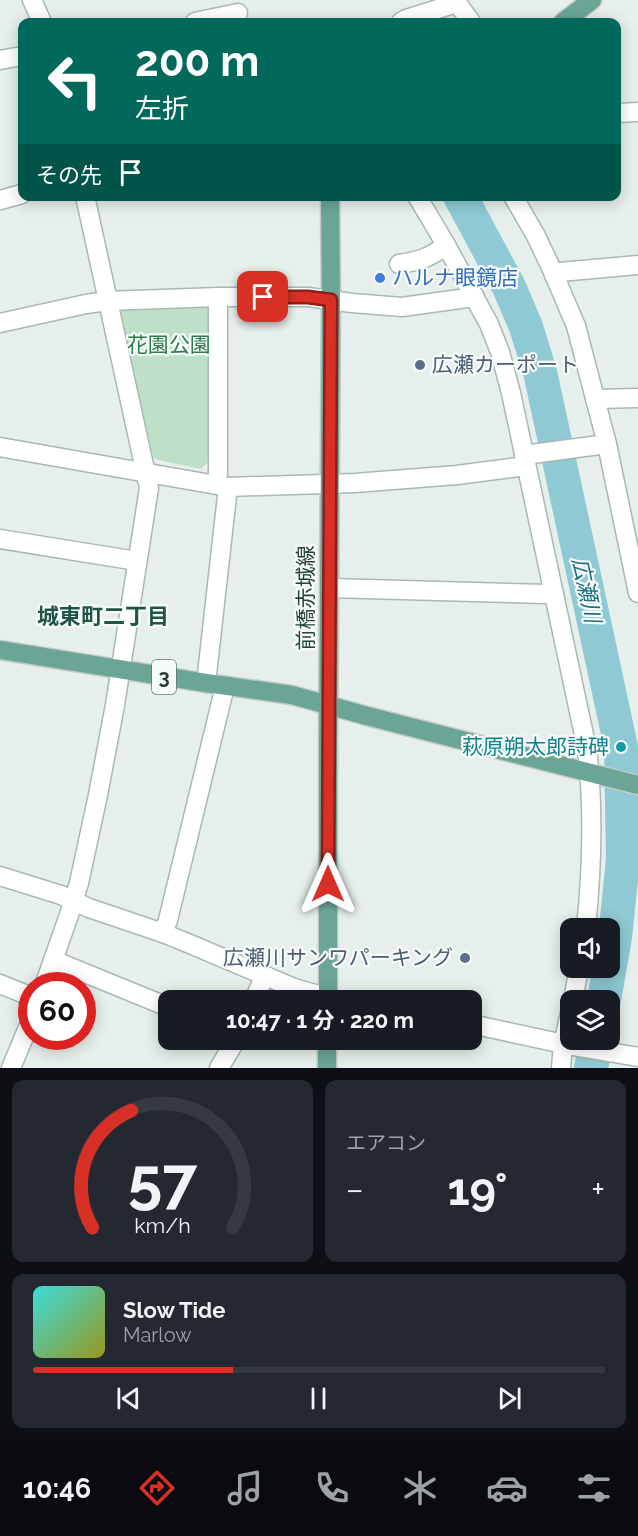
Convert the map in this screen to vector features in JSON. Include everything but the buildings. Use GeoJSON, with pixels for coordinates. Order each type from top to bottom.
{"type":"FeatureCollection","features":[{"type":"Feature","properties":{"kind":"main road"},"geometry":{"type":"LineString","coordinates":[[568,18],[592,0]]}},
{"type":"Feature","properties":{"kind":"main road","name":"前橋赤城線"},"geometry":{"type":"LineString","coordinates":[[330,201],[328,705],[331,990]]}},
{"type":"Feature","properties":{"kind":"main road","name":"3"},"geometry":{"type":"LineString","coordinates":[[0,650],[292,695],[368,717],[638,785]]}},
{"type":"Feature","properties":{"kind":"main road"},"geometry":{"type":"LineString","coordinates":[[327,1050],[327,1068]]}},
{"type":"Feature","properties":{"kind":"street"},"geometry":{"type":"LineString","coordinates":[[32,0],[40,18]]}},
{"type":"Feature","properties":{"kind":"street"},"geometry":{"type":"LineString","coordinates":[[409,18],[456,1],[468,18]]}},
{"type":"Feature","properties":{"kind":"street"},"geometry":{"type":"LineString","coordinates":[[212,18],[237,12]]}},
{"type":"Feature","properties":{"kind":"street"},"geometry":{"type":"LineString","coordinates":[[0,60],[18,57]]}},
{"type":"Feature","properties":{"kind":"street"},"geometry":{"type":"LineString","coordinates":[[621,113],[638,112]]}},
{"type":"Feature","properties":{"kind":"street"},"geometry":{"type":"LineString","coordinates":[[0,200],[18,195]]}},
{"type":"Feature","properties":{"kind":"street"},"geometry":{"type":"LineString","coordinates":[[49,972],[79,883],[98,795],[115,705],[149,488],[86,201]]}},
{"type":"Feature","properties":{"kind":"street"},"geometry":{"type":"LineString","coordinates":[[420,201],[489,324],[500,352],[511,393],[587,749],[596,774],[591,802],[587,918]]}},
{"type":"Feature","properties":{"kind":"street"},"geometry":{"type":"LineString","coordinates":[[516,201],[536,236],[576,326],[607,444],[638,593]]}},
{"type":"Feature","properties":{"kind":"street"},"geometry":{"type":"LineString","coordinates":[[399,264],[430,257],[446,245]]}},
{"type":"Feature","properties":{"kind":"street"},"geometry":{"type":"LineString","coordinates":[[554,275],[561,272],[638,265]]}},
{"type":"Feature","properties":{"kind":"street"},"geometry":{"type":"LineString","coordinates":[[0,323],[107,301],[308,297],[402,307],[467,298],[474,295]]}},
{"type":"Feature","properties":{"kind":"street"},"geometry":{"type":"LineString","coordinates":[[206,683],[222,485],[218,474],[218,297]]}},
{"type":"Feature","properties":{"kind":"street"},"geometry":{"type":"LineString","coordinates":[[595,399],[638,398]]}},
{"type":"Feature","properties":{"kind":"street"},"geometry":{"type":"LineString","coordinates":[[0,447],[222,485],[355,483],[457,475],[551,452],[607,444]]}},
{"type":"Feature","properties":{"kind":"street"},"geometry":{"type":"LineString","coordinates":[[0,539],[138,561]]}},
{"type":"Feature","properties":{"kind":"street"},"geometry":{"type":"LineString","coordinates":[[330,588],[546,594],[554,592]]}},
{"type":"Feature","properties":{"kind":"street"},"geometry":{"type":"LineString","coordinates":[[163,933],[225,686]]}},
{"type":"Feature","properties":{"kind":"street"},"geometry":{"type":"LineString","coordinates":[[0,876],[61,895],[89,908],[163,933],[300,990]]}},
{"type":"Feature","properties":{"kind":"street"},"geometry":{"type":"LineString","coordinates":[[53,960],[158,1003]]}},
{"type":"Feature","properties":{"kind":"street"},"geometry":{"type":"LineString","coordinates":[[259,990],[266,975]]}},
{"type":"Feature","properties":{"kind":"street"},"geometry":{"type":"LineString","coordinates":[[0,984],[18,991]]}},
{"type":"Feature","properties":{"kind":"street"},"geometry":{"type":"LineString","coordinates":[[482,1026],[560,1043]]}},
{"type":"Feature","properties":{"kind":"street"},"geometry":{"type":"LineString","coordinates":[[11,1068],[19,1050]]}},
{"type":"Feature","properties":{"kind":"street"},"geometry":{"type":"LineString","coordinates":[[219,1068],[230,1050]]}},
{"type":"Feature","properties":{"kind":"street"},"geometry":{"type":"LineString","coordinates":[[561,1068],[570,1050]]}},
{"type":"Feature","properties":{"kind":"street"},"geometry":{"type":"LineString","coordinates":[[594,1050],[638,1057]]}},
{"type":"Feature","properties":{"kind":"green space","name":"花園公園"},"geometry":{"type":"Polygon","coordinates":[[[205,302],[211,308],[209,461],[201,469],[153,457],[119,313],[125,306],[205,302]]]}},
{"type":"Feature","properties":{"kind":"waterway","name":"広瀬川"},"geometry":{"type":"LineString","coordinates":[[463,201],[509,287],[526,327],[540,372],[621,747],[623,860],[615,937],[606,990]]}},
{"type":"Feature","properties":{"kind":"waterway","name":"広瀬川"},"geometry":{"type":"LineString","coordinates":[[591,1068],[595,1050]]}},
{"type":"Feature","properties":{"kind":"place","name":"ハルナ眼鏡店"},"geometry":{"type":"Point","coordinates":[380,278]}},
{"type":"Feature","properties":{"kind":"place","name":"広瀬カーポート"},"geometry":{"type":"Point","coordinates":[420,365]}},
{"type":"Feature","properties":{"kind":"place","name":"萩原朔太郎詩碑"},"geometry":{"type":"Point","coordinates":[621,747]}},
{"type":"Feature","properties":{"kind":"place","name":"広瀬川サンワパーキング"},"geometry":{"type":"Point","coordinates":[465,958]}},
{"type":"Feature","properties":{"kind":"district","name":"城東町二丁目"},"geometry":{"type":"Point","coordinates":[103,616]}},
{"type":"Feature","properties":{"kind":"route"},"geometry":{"type":"LineString","coordinates":[[263,297],[308,297],[331,300],[328,884]]}}]}
